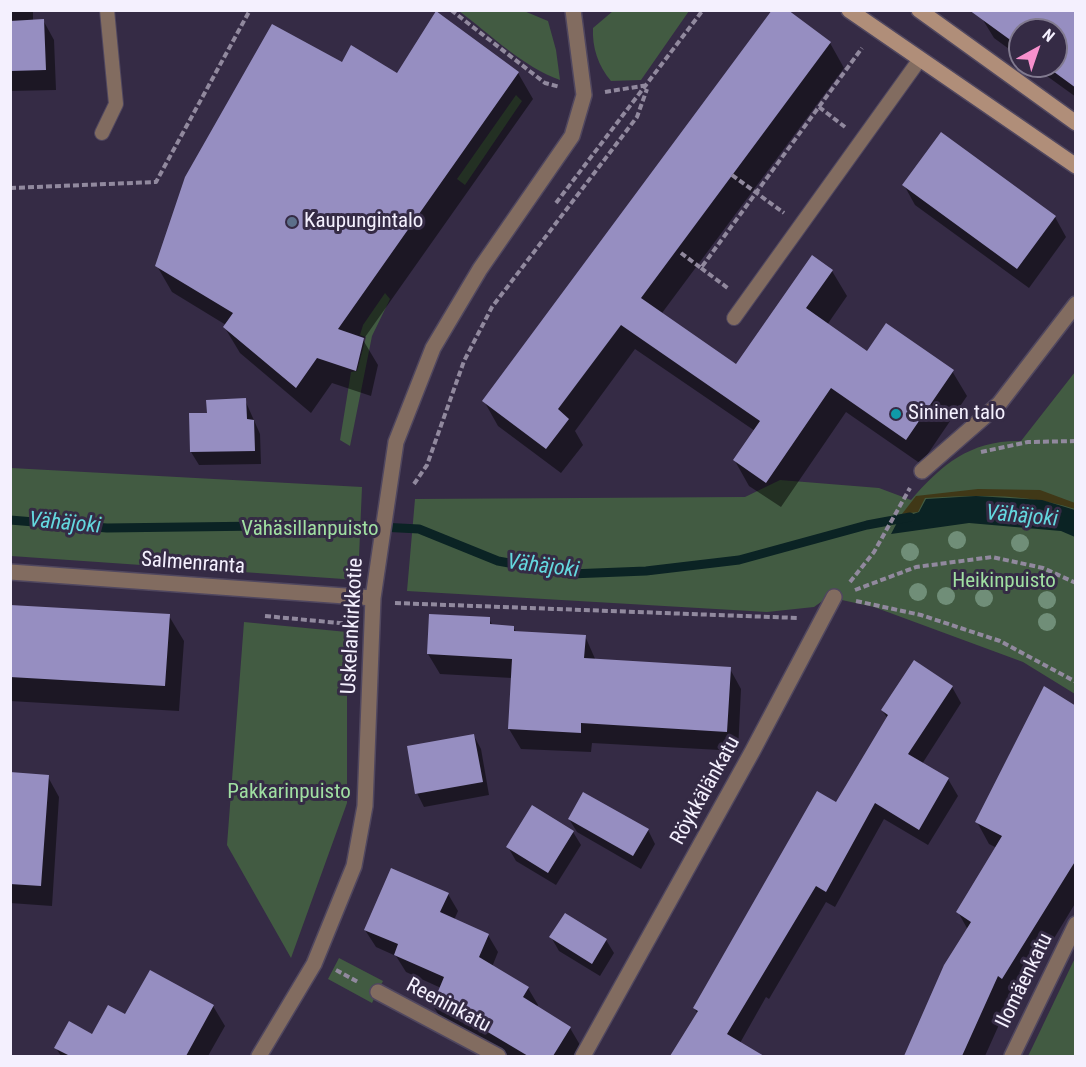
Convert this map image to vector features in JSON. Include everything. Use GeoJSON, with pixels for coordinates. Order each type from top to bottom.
{"type":"FeatureCollection","features":[{"type":"Feature","properties":{"kind":"main road"},"geometry":{"type":"LineString","coordinates":[[849,10],[1076,166]]}},
{"type":"Feature","properties":{"kind":"main road"},"geometry":{"type":"LineString","coordinates":[[919,10],[1076,123]]}},
{"type":"Feature","properties":{"kind":"street","name":"Uskelankirkkotie"},"geometry":{"type":"LineString","coordinates":[[259,1056],[314,964],[354,866],[365,806],[373,598],[396,442],[433,348],[480,270],[572,136],[584,95],[573,10]]}},
{"type":"Feature","properties":{"kind":"street"},"geometry":{"type":"LineString","coordinates":[[922,471],[999,404],[1076,304]]}},
{"type":"Feature","properties":{"kind":"street","name":"Salmenranta"},"geometry":{"type":"LineString","coordinates":[[10,572],[373,598]]}},
{"type":"Feature","properties":{"kind":"street","name":"Röykkälänkatu"},"geometry":{"type":"LineString","coordinates":[[583,1056],[746,762],[834,597]]}},
{"type":"Feature","properties":{"kind":"street","name":"Ilomäenkatu"},"geometry":{"type":"LineString","coordinates":[[1012,1056],[1076,924]]}},
{"type":"Feature","properties":{"kind":"street","name":"Reeninkatu"},"geometry":{"type":"LineString","coordinates":[[378,992],[498,1056]]}},
{"type":"Feature","properties":{"kind":"lane"},"geometry":{"type":"LineString","coordinates":[[102,133],[116,105],[107,10]]}},
{"type":"Feature","properties":{"kind":"lane"},"geometry":{"type":"LineString","coordinates":[[734,318],[920,58]]}},
{"type":"Feature","properties":{"kind":"path"},"geometry":{"type":"LineString","coordinates":[[10,188],[156,182],[250,10]]}},
{"type":"Feature","properties":{"kind":"path"},"geometry":{"type":"LineString","coordinates":[[451,10],[545,83],[584,95],[649,85]]}},
{"type":"Feature","properties":{"kind":"path"},"geometry":{"type":"LineString","coordinates":[[553,207],[649,85],[703,10]]}},
{"type":"Feature","properties":{"kind":"path"},"geometry":{"type":"LineString","coordinates":[[701,268],[862,48]]}},
{"type":"Feature","properties":{"kind":"path"},"geometry":{"type":"LineString","coordinates":[[409,493],[427,465],[464,361],[492,307],[637,117],[649,85]]}},
{"type":"Feature","properties":{"kind":"path"},"geometry":{"type":"LineString","coordinates":[[819,106],[846,127]]}},
{"type":"Feature","properties":{"kind":"path"},"geometry":{"type":"LineString","coordinates":[[732,175],[784,213]]}},
{"type":"Feature","properties":{"kind":"path"},"geometry":{"type":"LineString","coordinates":[[681,253],[729,289]]}},
{"type":"Feature","properties":{"kind":"path"},"geometry":{"type":"LineString","coordinates":[[970,454],[1028,442],[1076,441]]}},
{"type":"Feature","properties":{"kind":"path"},"geometry":{"type":"LineString","coordinates":[[834,597],[858,575],[874,552],[899,505]]}},
{"type":"Feature","properties":{"kind":"path"},"geometry":{"type":"LineString","coordinates":[[834,597],[874,585],[916,567],[992,557],[1043,568],[1076,583]]}},
{"type":"Feature","properties":{"kind":"path"},"geometry":{"type":"LineString","coordinates":[[834,597],[921,615],[1000,641],[1076,682]]}},
{"type":"Feature","properties":{"kind":"path"},"geometry":{"type":"LineString","coordinates":[[388,603],[800,618]]}},
{"type":"Feature","properties":{"kind":"path"},"geometry":{"type":"LineString","coordinates":[[330,967],[378,992]]}},
{"type":"Feature","properties":{"kind":"green space"},"geometry":{"type":"Polygon","coordinates":[[[614,10],[689,11],[641,80],[611,81],[597,56],[593,28],[614,10]]]}},
{"type":"Feature","properties":{"kind":"green space"},"geometry":{"type":"Polygon","coordinates":[[[459,11],[524,11],[548,21],[556,50],[560,80],[520,59],[459,11]]]}},
{"type":"Feature","properties":{"kind":"green space"},"geometry":{"type":"Polygon","coordinates":[[[516,95],[522,101],[465,185],[457,179],[516,95]]]}},
{"type":"Feature","properties":{"kind":"green space"},"geometry":{"type":"Polygon","coordinates":[[[385,293],[390,299],[372,336],[350,446],[340,440],[351,372],[357,371],[366,337],[360,335],[363,325],[385,293]]]}},
{"type":"Feature","properties":{"kind":"green space","name":"Heikinpuisto"},"geometry":{"type":"Polygon","coordinates":[[[1075,372],[1075,694],[1023,662],[874,607],[828,597],[814,607],[767,612],[407,591],[415,499],[745,497],[780,480],[879,488],[911,500],[946,465],[972,450],[1003,442],[1021,441],[1075,372]]]}},
{"type":"Feature","properties":{"kind":"green space","name":"Vähäsillanpuisto"},"geometry":{"type":"Polygon","coordinates":[[[11,468],[362,487],[358,580],[11,556],[11,468]]]}},
{"type":"Feature","properties":{"kind":"green space","name":"Pakkarinpuisto"},"geometry":{"type":"Polygon","coordinates":[[[244,622],[347,632],[347,803],[291,958],[227,845],[244,622]]]}},
{"type":"Feature","properties":{"kind":"green space"},"geometry":{"type":"Polygon","coordinates":[[[339,958],[383,981],[372,1003],[328,979],[339,958]]]}},
{"type":"Feature","properties":{"kind":"green space"},"geometry":{"type":"Polygon","coordinates":[[[1075,958],[1075,1056],[1028,1056],[1032,1048],[1075,958]]]}},
{"type":"Feature","properties":{"kind":"sand"},"geometry":{"type":"Polygon","coordinates":[[[978,489],[1040,490],[1075,503],[1075,509],[1038,500],[1001,496],[964,496],[925,498],[918,512],[902,514],[916,496],[978,489]]]}},
{"type":"Feature","properties":{"kind":"water"},"geometry":{"type":"Polygon","coordinates":[[[976,496],[1042,500],[1075,510],[1075,537],[1061,531],[969,523],[891,534],[899,519],[919,512],[926,499],[976,496]]]}},
{"type":"Feature","properties":{"kind":"building"},"geometry":{"type":"Polygon","coordinates":[[[772,10],[788,10],[831,42],[641,298],[736,364],[812,255],[833,270],[806,308],[867,351],[886,323],[954,370],[906,440],[831,388],[766,483],[733,460],[760,421],[621,325],[558,409],[569,419],[546,449],[482,401],[772,10]]]}},
{"type":"Feature","properties":{"kind":"building"},"geometry":{"type":"Polygon","coordinates":[[[969,10],[1076,10],[1076,88],[1062,78],[1068,78],[1068,18],[1008,18],[1008,38],[969,10]]]}},
{"type":"Feature","properties":{"kind":"building","name":"Kaupungintalo"},"geometry":{"type":"Polygon","coordinates":[[[436,11],[519,72],[338,329],[364,338],[356,371],[317,358],[296,388],[223,327],[233,313],[155,266],[185,177],[272,24],[342,62],[351,45],[397,73],[436,11]]]}},
{"type":"Feature","properties":{"kind":"building"},"geometry":{"type":"Polygon","coordinates":[[[44,19],[46,70],[10,71],[10,21],[44,19]]]}},
{"type":"Feature","properties":{"kind":"building"},"geometry":{"type":"Polygon","coordinates":[[[941,132],[1056,216],[1017,269],[902,185],[941,132]]]}},
{"type":"Feature","properties":{"kind":"building"},"geometry":{"type":"Polygon","coordinates":[[[246,398],[247,419],[254,420],[255,451],[190,452],[189,413],[207,413],[206,400],[246,398]]]}},
{"type":"Feature","properties":{"kind":"building"},"geometry":{"type":"Polygon","coordinates":[[[10,605],[170,614],[165,686],[10,677],[10,605]]]}},
{"type":"Feature","properties":{"kind":"building"},"geometry":{"type":"Polygon","coordinates":[[[429,614],[490,617],[490,624],[514,626],[514,631],[586,635],[584,658],[731,667],[727,732],[581,723],[581,733],[508,729],[512,659],[427,654],[429,614]]]}},
{"type":"Feature","properties":{"kind":"building"},"geometry":{"type":"Polygon","coordinates":[[[914,660],[953,686],[908,754],[949,778],[919,830],[875,803],[826,892],[816,886],[727,1034],[764,1056],[670,1056],[698,1011],[693,1008],[817,791],[836,802],[888,715],[881,710],[914,660]]]}},
{"type":"Feature","properties":{"kind":"building"},"geometry":{"type":"Polygon","coordinates":[[[1044,686],[1076,706],[1076,860],[1002,979],[998,976],[962,1056],[904,1056],[944,965],[971,922],[956,912],[1002,836],[975,822],[1044,686]]]}},
{"type":"Feature","properties":{"kind":"building"},"geometry":{"type":"Polygon","coordinates":[[[474,734],[483,782],[415,794],[407,746],[474,734]]]}},
{"type":"Feature","properties":{"kind":"building"},"geometry":{"type":"Polygon","coordinates":[[[10,772],[49,775],[41,886],[10,884],[10,772]]]}},
{"type":"Feature","properties":{"kind":"building"},"geometry":{"type":"Polygon","coordinates":[[[583,792],[649,829],[633,856],[568,819],[583,792]]]}},
{"type":"Feature","properties":{"kind":"building"},"geometry":{"type":"Polygon","coordinates":[[[532,805],[574,831],[548,873],[506,847],[532,805]]]}},
{"type":"Feature","properties":{"kind":"building"},"geometry":{"type":"Polygon","coordinates":[[[391,868],[449,893],[440,912],[489,934],[479,957],[529,987],[523,997],[571,1027],[553,1056],[528,1056],[471,1022],[432,1006],[444,977],[394,955],[398,944],[364,930],[391,868]]]}},
{"type":"Feature","properties":{"kind":"building"},"geometry":{"type":"Polygon","coordinates":[[[565,913],[607,939],[592,964],[549,937],[565,913]]]}},
{"type":"Feature","properties":{"kind":"building"},"geometry":{"type":"Polygon","coordinates":[[[150,970],[214,1005],[186,1056],[70,1056],[54,1048],[69,1021],[92,1034],[108,1005],[125,1014],[150,970]]]}},
{"type":"Feature","properties":{"kind":"waterway","name":"Vähäjoki"},"geometry":{"type":"LineString","coordinates":[[10,520],[107,528],[342,525],[419,529],[498,561],[570,574],[646,571],[739,560],[867,525],[910,517]]}},
{"type":"Feature","properties":{"kind":"place","name":"Kaupungintalo"},"geometry":{"type":"Point","coordinates":[292,222]}},
{"type":"Feature","properties":{"kind":"place","name":"Sininen talo"},"geometry":{"type":"Point","coordinates":[896,414]}}]}
